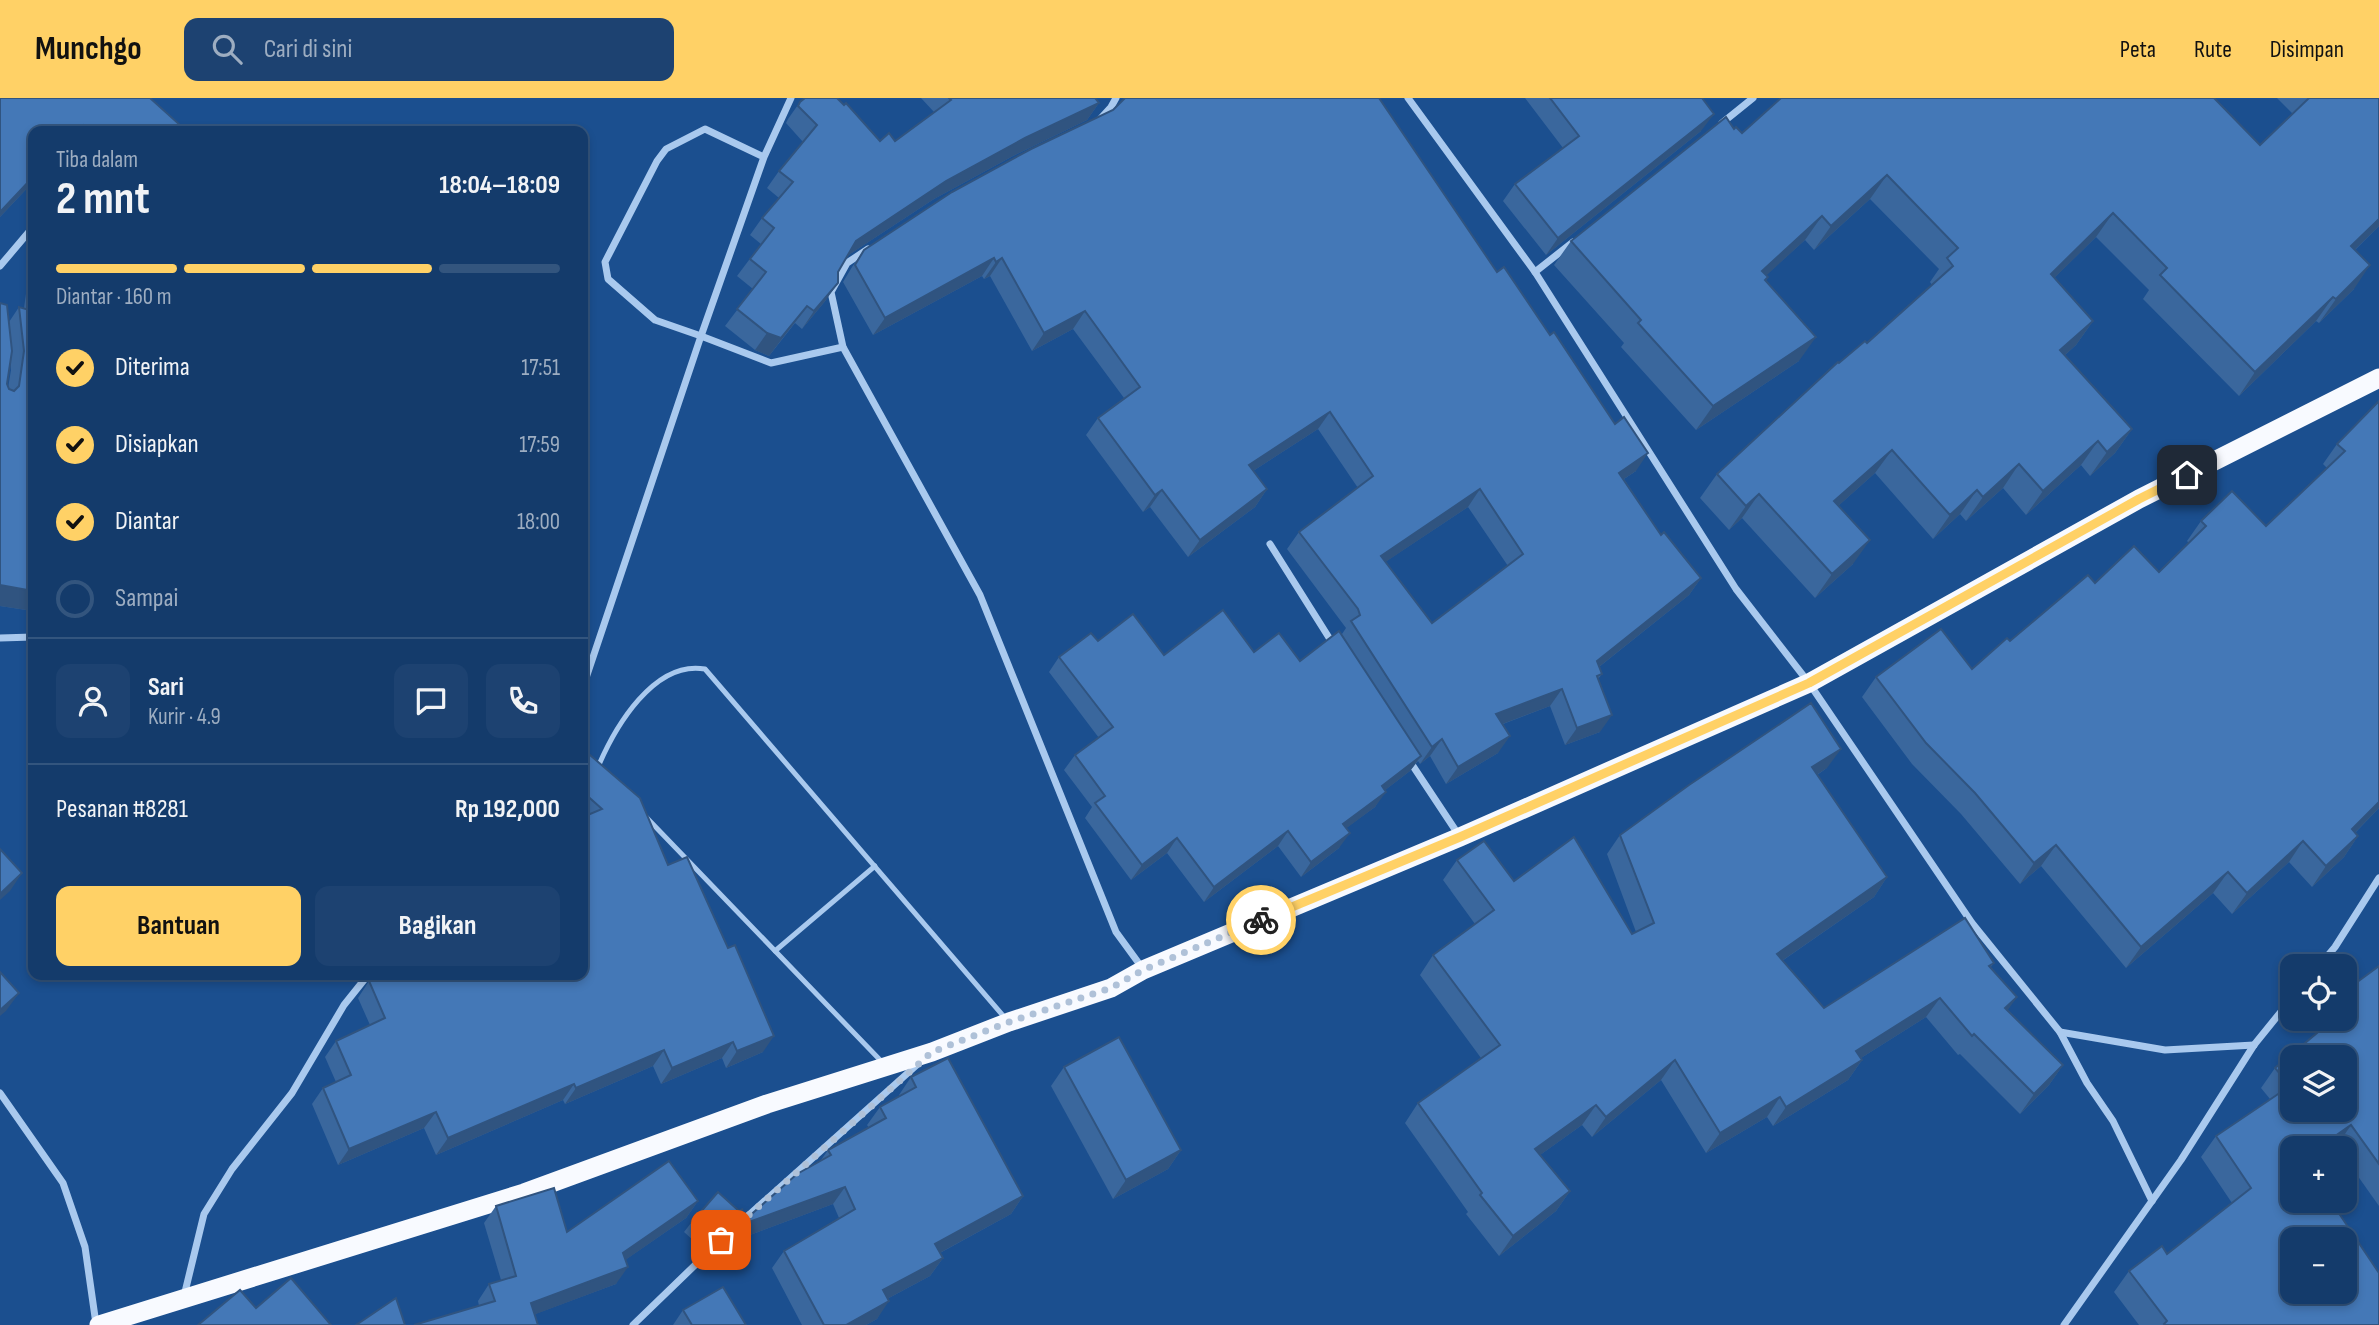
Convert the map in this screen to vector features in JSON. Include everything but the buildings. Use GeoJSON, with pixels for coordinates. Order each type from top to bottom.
{"type":"FeatureCollection","features":[{"type":"Feature","properties":{"kind":"highway"},"geometry":{"type":"LineString","coordinates":[[97,1325],[524,1192],[767,1104],[932,1052],[1009,1022],[1111,988],[1143,970],[1460,837],[1809,683],[2139,499],[2379,378]]}},
{"type":"Feature","properties":{"kind":"highway"},"geometry":{"type":"LineString","coordinates":[[142,1325],[175,1302]]}},
{"type":"Feature","properties":{"kind":"street"},"geometry":{"type":"LineString","coordinates":[[588,672],[764,157],[792,98]]}},
{"type":"Feature","properties":{"kind":"street"},"geometry":{"type":"LineString","coordinates":[[1098,122],[1116,98]]}},
{"type":"Feature","properties":{"kind":"street"},"geometry":{"type":"LineString","coordinates":[[1408,98],[1535,272],[1736,589],[1809,683],[1972,923],[2060,1032],[2087,1083],[2113,1121],[2152,1201]]}},
{"type":"Feature","properties":{"kind":"street"},"geometry":{"type":"LineString","coordinates":[[1710,133],[1754,98]]}},
{"type":"Feature","properties":{"kind":"street"},"geometry":{"type":"LineString","coordinates":[[764,157],[705,129],[666,149],[657,161],[605,262],[608,279],[655,320],[771,363],[843,347]]}},
{"type":"Feature","properties":{"kind":"street"},"geometry":{"type":"LineString","coordinates":[[0,266],[28,233]]}},
{"type":"Feature","properties":{"kind":"street"},"geometry":{"type":"LineString","coordinates":[[1535,272],[1579,237]]}},
{"type":"Feature","properties":{"kind":"street"},"geometry":{"type":"LineString","coordinates":[[881,241],[847,263],[831,292],[843,347],[980,594],[1116,933],[1143,970]]}},
{"type":"Feature","properties":{"kind":"street"},"geometry":{"type":"LineString","coordinates":[[1270,544],[1341,656]]}},
{"type":"Feature","properties":{"kind":"street"},"geometry":{"type":"LineString","coordinates":[[0,638],[28,637]]}},
{"type":"Feature","properties":{"kind":"street"},"geometry":{"type":"LineString","coordinates":[[1407,757],[1460,837]]}},
{"type":"Feature","properties":{"kind":"street"},"geometry":{"type":"LineString","coordinates":[[2328,954],[2379,878]]}},
{"type":"Feature","properties":{"kind":"street"},"geometry":{"type":"LineString","coordinates":[[175,1302],[204,1214],[232,1169],[292,1093],[344,1005],[364,980]]}},
{"type":"Feature","properties":{"kind":"street"},"geometry":{"type":"LineString","coordinates":[[2064,1325],[2152,1201],[2254,1045],[2280,1013]]}},
{"type":"Feature","properties":{"kind":"street"},"geometry":{"type":"LineString","coordinates":[[2060,1032],[2165,1050],[2254,1045]]}},
{"type":"Feature","properties":{"kind":"street"},"geometry":{"type":"LineString","coordinates":[[633,1325],[721,1240],[932,1052]]}},
{"type":"Feature","properties":{"kind":"street"},"geometry":{"type":"LineString","coordinates":[[0,1093],[63,1183],[85,1247],[97,1325]]}},
{"type":"Feature","properties":{"kind":"lane"},"geometry":{"type":"LineString","coordinates":[[607,777],[598,767],[617,725],[631,708],[666,676],[692,667],[705,669],[1009,1022]]}},
{"type":"Feature","properties":{"kind":"lane"},"geometry":{"type":"LineString","coordinates":[[644,815],[886,1066]]}},
{"type":"Feature","properties":{"kind":"lane"},"geometry":{"type":"LineString","coordinates":[[775,951],[875,866]]}},
{"type":"Feature","properties":{"kind":"way so far"},"geometry":{"type":"LineString","coordinates":[[721,1240],[932,1052],[1009,1022],[1111,988],[1143,970],[1261,920]]}},
{"type":"Feature","properties":{"kind":"route"},"geometry":{"type":"LineString","coordinates":[[1261,920],[1460,837],[1809,683],[2139,499],[2187,475]]}}]}
